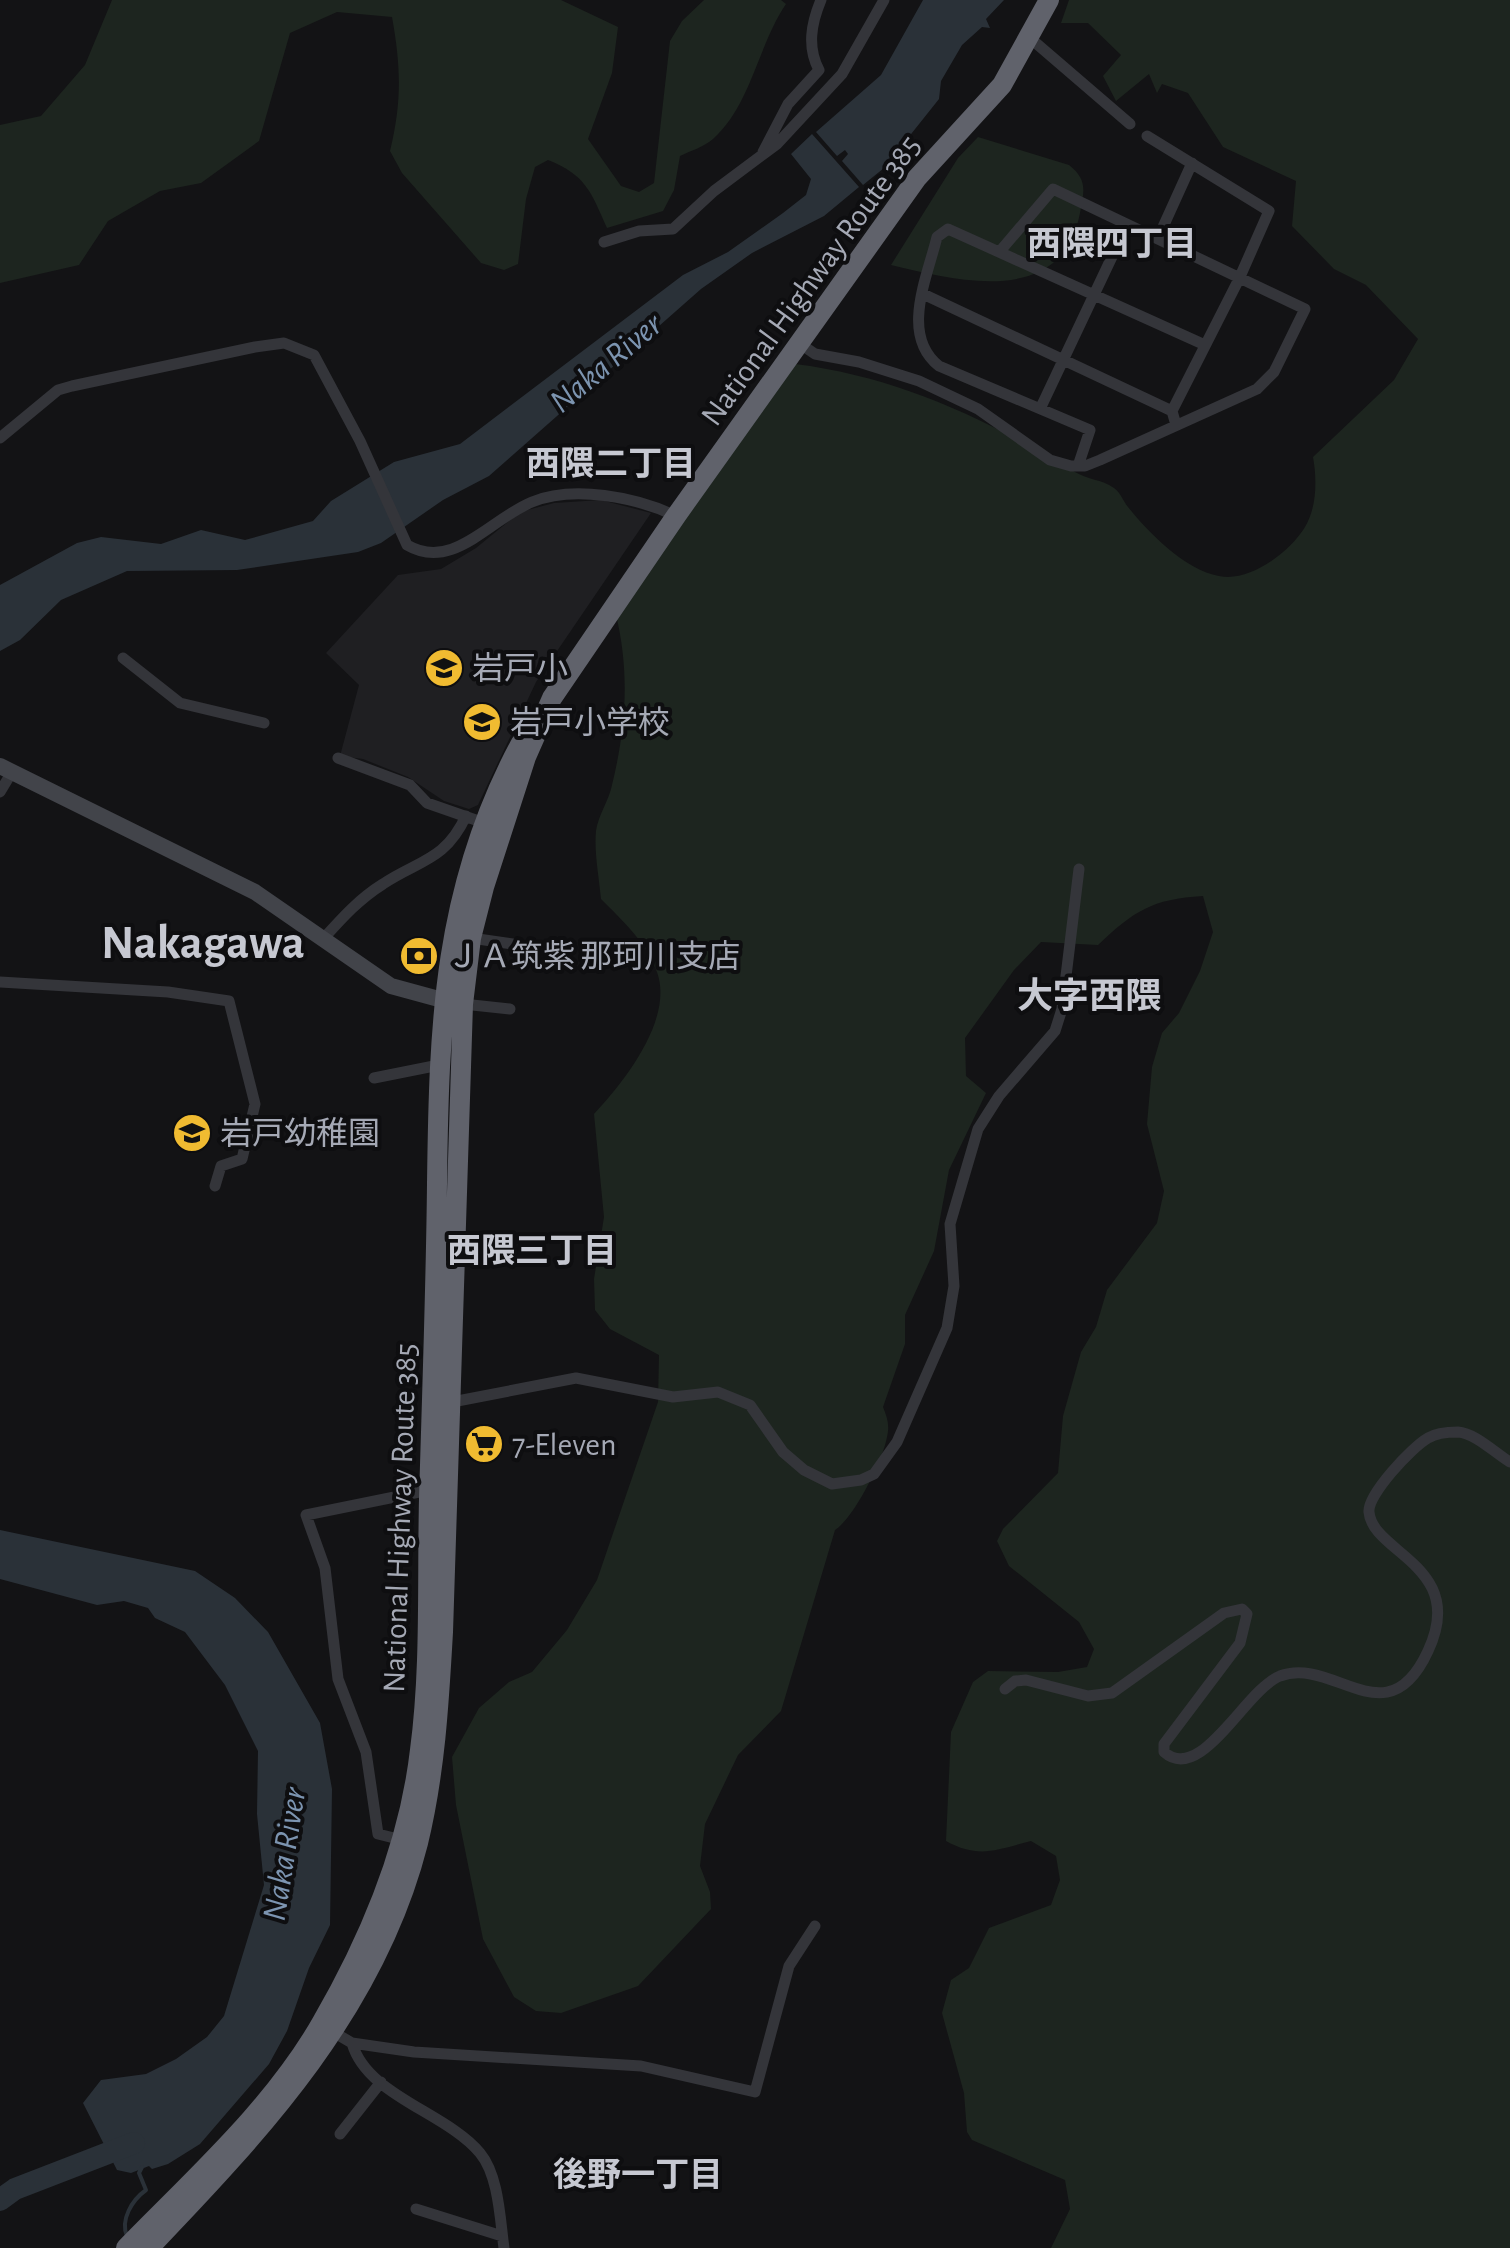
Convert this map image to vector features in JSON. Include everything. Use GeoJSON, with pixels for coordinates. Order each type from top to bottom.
{"type":"FeatureCollection","features":[{"type":"Feature","properties":{"kind":"highway","name":"National Highway Route 385"},"geometry":{"type":"LineString","coordinates":[[126,2248],[336,2033],[372,1920],[402,1840],[423,1718],[429,1490],[440,1404],[452,1003],[464,884],[484,822],[541,717],[676,516],[917,178],[1002,85],[1049,0]]}},
{"type":"Feature","properties":{"kind":"highway","name":"National Highway Route 385"},"geometry":{"type":"LineString","coordinates":[[149,2248],[267,2121],[336,2033],[389,1927],[417,1845],[437,1733],[443,1632],[439,1065],[452,1003],[471,938],[484,822]]}},
{"type":"Feature","properties":{"kind":"street"},"geometry":{"type":"LineString","coordinates":[[761,157],[788,104],[819,70],[813,58],[811,25],[821,0]]}},
{"type":"Feature","properties":{"kind":"street"},"geometry":{"type":"LineString","coordinates":[[604,242],[639,231],[673,229],[714,191],[761,157],[842,74],[884,0]]}},
{"type":"Feature","properties":{"kind":"street"},"geometry":{"type":"LineString","coordinates":[[1030,38],[1130,124]]}},
{"type":"Feature","properties":{"kind":"street"},"geometry":{"type":"LineString","coordinates":[[1147,136],[1269,211],[1239,279],[1172,411],[1176,425]]}},
{"type":"Feature","properties":{"kind":"street"},"geometry":{"type":"LineString","coordinates":[[1158,238],[1192,163]]}},
{"type":"Feature","properties":{"kind":"street"},"geometry":{"type":"LineString","coordinates":[[799,343],[815,354],[859,362],[919,381],[978,409],[1050,460],[1078,466],[1100,460],[1266,381],[1305,309],[1053,189],[1001,250]]}},
{"type":"Feature","properties":{"kind":"street"},"geometry":{"type":"LineString","coordinates":[[1041,407],[1127,225]]}},
{"type":"Feature","properties":{"kind":"street"},"geometry":{"type":"LineString","coordinates":[[1078,466],[1090,430],[931,359],[916,328],[937,237],[948,229],[1001,250],[1205,345]]}},
{"type":"Feature","properties":{"kind":"street"},"geometry":{"type":"LineString","coordinates":[[923,294],[1172,411]]}},
{"type":"Feature","properties":{"kind":"street"},"geometry":{"type":"LineString","coordinates":[[0,438],[58,390],[284,343],[314,355],[371,464],[407,545],[423,554],[443,554],[533,501],[555,496],[633,501],[676,516]]}},
{"type":"Feature","properties":{"kind":"street"},"geometry":{"type":"LineString","coordinates":[[123,658],[180,703],[264,723]]}},
{"type":"Feature","properties":{"kind":"street"},"geometry":{"type":"LineString","coordinates":[[338,758],[354,767],[410,785],[427,803],[484,822]]}},
{"type":"Feature","properties":{"kind":"street"},"geometry":{"type":"LineString","coordinates":[[0,792],[6,769],[255,892],[391,986],[452,1003],[510,1009]]}},
{"type":"Feature","properties":{"kind":"street"},"geometry":{"type":"LineString","coordinates":[[324,938],[354,904],[384,883],[424,865],[458,834],[484,822]]}},
{"type":"Feature","properties":{"kind":"street"},"geometry":{"type":"LineString","coordinates":[[440,1404],[576,1378],[673,1397],[718,1392],[750,1405],[783,1452],[804,1470],[832,1484],[861,1480],[874,1474],[897,1442],[947,1328],[954,1286],[950,1224],[978,1129],[999,1096],[1055,1031],[1062,1009],[1079,869]]}},
{"type":"Feature","properties":{"kind":"street"},"geometry":{"type":"LineString","coordinates":[[471,938],[520,945]]}},
{"type":"Feature","properties":{"kind":"street"},"geometry":{"type":"LineString","coordinates":[[0,982],[168,992],[229,1001],[255,1104],[242,1159],[221,1166],[215,1186]]}},
{"type":"Feature","properties":{"kind":"street"},"geometry":{"type":"LineString","coordinates":[[374,1078],[439,1065]]}},
{"type":"Feature","properties":{"kind":"street"},"geometry":{"type":"LineString","coordinates":[[1005,1689],[1015,1681],[1026,1680],[1088,1696],[1112,1693],[1224,1613],[1242,1609],[1247,1614],[1247,1624],[1240,1643],[1164,1744],[1164,1752],[1171,1758],[1191,1759],[1204,1752],[1253,1695],[1278,1677],[1310,1673],[1368,1693],[1382,1693],[1398,1687],[1415,1672],[1434,1637],[1434,1598],[1423,1572],[1372,1523],[1369,1505],[1373,1494],[1419,1445],[1443,1433],[1466,1434],[1510,1462]]}},
{"type":"Feature","properties":{"kind":"street"},"geometry":{"type":"LineString","coordinates":[[402,1840],[378,1834],[366,1752],[338,1679],[325,1568],[306,1515],[429,1490]]}},
{"type":"Feature","properties":{"kind":"street"},"geometry":{"type":"LineString","coordinates":[[336,2033],[414,2052],[641,2066],[755,2092],[762,2079],[789,1966],[815,1926]]}},
{"type":"Feature","properties":{"kind":"street"},"geometry":{"type":"LineString","coordinates":[[336,2033],[363,2070],[481,2154],[492,2182],[503,2242]]}},
{"type":"Feature","properties":{"kind":"street"},"geometry":{"type":"LineString","coordinates":[[340,2134],[381,2082]]}},
{"type":"Feature","properties":{"kind":"street"},"geometry":{"type":"LineString","coordinates":[[416,2209],[503,2242]]}},
{"type":"Feature","properties":{"kind":"shaded area"},"geometry":{"type":"Polygon","coordinates":[[[112,0],[561,0],[618,27],[612,73],[588,139],[621,186],[639,192],[654,183],[670,41],[682,21],[704,0],[781,0],[786,4],[726,125],[709,142],[680,156],[674,190],[663,211],[607,228],[586,186],[571,172],[548,160],[535,167],[526,199],[518,264],[504,270],[481,263],[402,173],[390,151],[399,84],[392,17],[337,12],[290,33],[259,141],[201,183],[160,191],[108,221],[79,265],[0,283],[0,125],[41,116],[85,65],[112,0]]]}},
{"type":"Feature","properties":{"kind":"shaded area"},"geometry":{"type":"Polygon","coordinates":[[[1069,0],[1510,0],[1510,2248],[1051,2248],[1070,2209],[1065,2180],[972,2140],[967,2132],[964,2093],[942,2013],[951,1980],[969,1968],[989,1928],[1051,1905],[1060,1880],[1056,1856],[1031,1841],[997,1850],[978,1851],[946,1841],[951,1732],[973,1682],[988,1671],[1058,1672],[1087,1667],[1094,1649],[1079,1622],[1009,1566],[997,1541],[1003,1529],[1058,1473],[1063,1416],[1081,1352],[1096,1327],[1107,1290],[1157,1223],[1164,1191],[1147,1124],[1152,1067],[1162,1033],[1179,1013],[1200,971],[1213,932],[1203,896],[1170,900],[1145,909],[1122,923],[1098,945],[1041,942],[1014,970],[965,1038],[966,1076],[986,1093],[949,1170],[934,1251],[905,1315],[905,1344],[883,1407],[888,1425],[884,1447],[859,1501],[835,1530],[781,1711],[738,1755],[705,1824],[700,1866],[710,1892],[711,1909],[638,1986],[561,2013],[536,2011],[514,1997],[483,1939],[456,1805],[452,1757],[479,1708],[509,1682],[532,1672],[567,1630],[597,1580],[658,1402],[659,1355],[610,1329],[595,1310],[594,1279],[604,1217],[594,1114],[619,1085],[643,1049],[659,1010],[660,990],[657,972],[647,951],[601,899],[596,831],[611,791],[623,721],[625,679],[616,615],[795,364],[870,379],[975,418],[1080,475],[1114,488],[1146,528],[1169,549],[1206,572],[1231,577],[1268,564],[1298,537],[1309,519],[1314,502],[1313,457],[1394,380],[1418,339],[1366,285],[1334,269],[1292,226],[1296,181],[1223,147],[1188,93],[1162,84],[1157,93],[1149,74],[1116,101],[1103,76],[1121,55],[1088,23],[1061,23],[1069,0]]]}},
{"type":"Feature","properties":{"kind":"shaded area"},"geometry":{"type":"Polygon","coordinates":[[[978,137],[1069,165],[1075,170],[1082,181],[1083,192],[1080,213],[1069,243],[1052,263],[1030,275],[1004,281],[946,277],[891,265],[958,158],[978,137]]]}},
{"type":"Feature","properties":{"kind":"shaded area","name":"岩戸小"},"geometry":{"type":"Polygon","coordinates":[[[601,500],[651,513],[536,682],[478,805],[469,809],[444,801],[408,777],[363,759],[340,756],[359,685],[326,653],[398,575],[441,569],[476,548],[520,512],[554,503],[601,500]]]}},
{"type":"Feature","properties":{"kind":"water"},"geometry":{"type":"Polygon","coordinates":[[[923,0],[1004,0],[986,19],[990,28],[982,27],[962,45],[941,81],[939,99],[884,168],[863,185],[842,161],[848,154],[845,150],[837,156],[816,132],[881,75],[923,0]]]}},
{"type":"Feature","properties":{"kind":"water"},"geometry":{"type":"Polygon","coordinates":[[[812,134],[859,187],[824,216],[752,253],[701,289],[489,476],[443,500],[381,543],[358,552],[237,570],[127,571],[61,600],[20,640],[0,651],[0,585],[77,543],[101,537],[161,544],[201,530],[245,540],[313,521],[331,501],[394,462],[460,444],[683,275],[728,252],[806,195],[811,179],[791,154],[812,134]]]}},
{"type":"Feature","properties":{"kind":"water"},"geometry":{"type":"Polygon","coordinates":[[[0,1530],[195,1571],[235,1598],[268,1632],[320,1723],[332,1789],[330,1925],[309,1968],[287,2031],[269,2064],[200,2144],[168,2164],[152,2169],[149,2166],[131,2173],[117,2170],[83,2103],[101,2080],[146,2074],[176,2059],[207,2037],[224,2016],[264,1885],[257,1814],[258,1751],[225,1685],[185,1632],[155,1618],[148,1608],[124,1601],[97,1605],[0,1579],[0,1530]]]}},
{"type":"Feature","properties":{"kind":"waterway","name":"Naka River"},"geometry":{"type":"LineString","coordinates":[[0,2200],[15,2189],[134,2143]]}},
{"type":"Feature","properties":{"kind":"waterway"},"geometry":{"type":"LineString","coordinates":[[127,2236],[125,2223],[129,2211],[146,2190],[139,2173],[142,2167]]}},
{"type":"Feature","properties":{"kind":"place","name":"岩戸小"},"geometry":{"type":"Point","coordinates":[444,668]}},
{"type":"Feature","properties":{"kind":"place","name":"岩戸小学校"},"geometry":{"type":"Point","coordinates":[482,722]}},
{"type":"Feature","properties":{"kind":"place","name":"ＪＡ筑紫 那珂川支店"},"geometry":{"type":"Point","coordinates":[419,956]}},
{"type":"Feature","properties":{"kind":"place","name":"岩戸幼稚園"},"geometry":{"type":"Point","coordinates":[192,1133]}},
{"type":"Feature","properties":{"kind":"place","name":"7-Eleven"},"geometry":{"type":"Point","coordinates":[484,1444]}},
{"type":"Feature","properties":{"kind":"district","name":"西隈四丁目"},"geometry":{"type":"Point","coordinates":[1112,243]}},
{"type":"Feature","properties":{"kind":"district","name":"西隈二丁目"},"geometry":{"type":"Point","coordinates":[611,463]}},
{"type":"Feature","properties":{"kind":"district","name":"Nakagawa"},"geometry":{"type":"Point","coordinates":[203,941]}},
{"type":"Feature","properties":{"kind":"district","name":"大字西隈"},"geometry":{"type":"Point","coordinates":[1089,995]}},
{"type":"Feature","properties":{"kind":"district","name":"西隈三丁目"},"geometry":{"type":"Point","coordinates":[532,1250]}},
{"type":"Feature","properties":{"kind":"district","name":"後野一丁目"},"geometry":{"type":"Point","coordinates":[638,2174]}}]}
